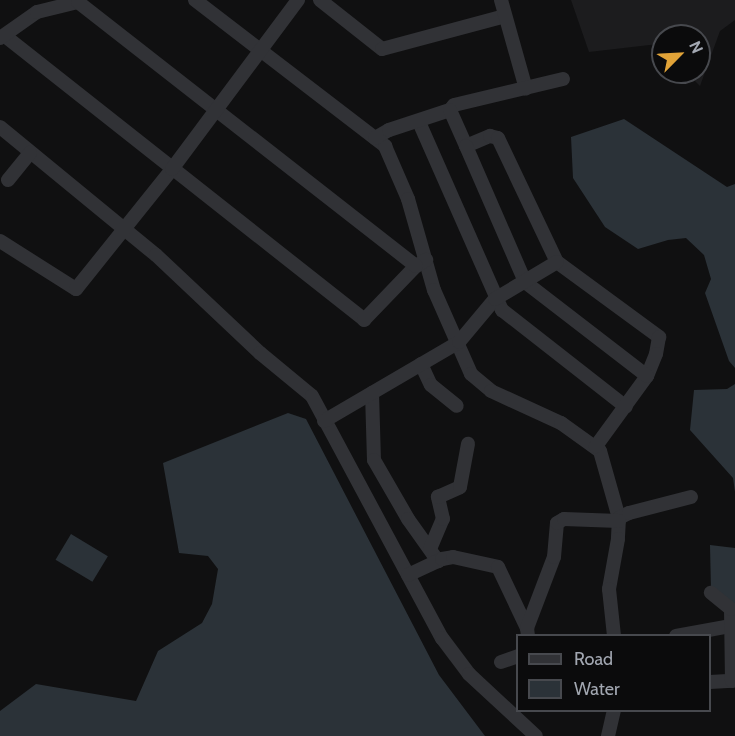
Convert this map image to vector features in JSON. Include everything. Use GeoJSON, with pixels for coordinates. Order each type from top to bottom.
{"type":"FeatureCollection","features":[{"type":"Feature","properties":{"kind":"street"},"geometry":{"type":"LineString","coordinates":[[195,0],[385,146],[408,199],[421,263],[459,342],[460,353],[471,374],[491,391],[561,423],[596,446],[609,478],[619,520],[609,589],[614,634]]}},
{"type":"Feature","properties":{"kind":"street"},"geometry":{"type":"LineString","coordinates":[[0,241],[76,289],[172,169],[298,0]]}},
{"type":"Feature","properties":{"kind":"street"},"geometry":{"type":"LineString","coordinates":[[320,0],[382,49],[505,15]]}},
{"type":"Feature","properties":{"kind":"street"},"geometry":{"type":"LineString","coordinates":[[501,0],[526,88]]}},
{"type":"Feature","properties":{"kind":"street"},"geometry":{"type":"LineString","coordinates":[[78,2],[215,109],[421,263],[364,320],[2,37],[37,12],[78,2]]}},
{"type":"Feature","properties":{"kind":"street"},"geometry":{"type":"LineString","coordinates":[[375,138],[389,130],[450,110],[454,105],[562,79]]}},
{"type":"Feature","properties":{"kind":"street"},"geometry":{"type":"LineString","coordinates":[[450,110],[525,282],[647,376]]}},
{"type":"Feature","properties":{"kind":"street"},"geometry":{"type":"LineString","coordinates":[[419,122],[495,299],[502,310],[626,407]]}},
{"type":"Feature","properties":{"kind":"street"},"geometry":{"type":"LineString","coordinates":[[1,130],[124,227],[260,353],[312,396],[442,638],[469,674],[513,708]]}},
{"type":"Feature","properties":{"kind":"street"},"geometry":{"type":"LineString","coordinates":[[466,146],[490,136],[498,138],[557,262],[659,337],[647,376],[596,446]]}},
{"type":"Feature","properties":{"kind":"street"},"geometry":{"type":"LineString","coordinates":[[8,180],[30,153]]}},
{"type":"Feature","properties":{"kind":"street"},"geometry":{"type":"LineString","coordinates":[[324,422],[459,342],[495,299],[557,262]]}},
{"type":"Feature","properties":{"kind":"street"},"geometry":{"type":"LineString","coordinates":[[421,364],[431,385],[457,406]]}},
{"type":"Feature","properties":{"kind":"street"},"geometry":{"type":"LineString","coordinates":[[372,393],[374,460],[408,519],[438,561]]}},
{"type":"Feature","properties":{"kind":"street"},"geometry":{"type":"LineString","coordinates":[[430,549],[443,519],[438,497],[460,487],[468,444]]}},
{"type":"Feature","properties":{"kind":"street"},"geometry":{"type":"LineString","coordinates":[[527,632],[554,557],[557,523],[564,519],[619,520],[629,513],[691,497]]}},
{"type":"Feature","properties":{"kind":"street"},"geometry":{"type":"LineString","coordinates":[[408,575],[438,561],[453,557],[498,567],[527,632]]}},
{"type":"Feature","properties":{"kind":"street"},"geometry":{"type":"LineString","coordinates":[[711,593],[731,609],[732,681],[711,682]]}},
{"type":"Feature","properties":{"kind":"street"},"geometry":{"type":"LineString","coordinates":[[687,634],[731,626]]}},
{"type":"Feature","properties":{"kind":"street"},"geometry":{"type":"LineString","coordinates":[[501,662],[516,657]]}},
{"type":"Feature","properties":{"kind":"street"},"geometry":{"type":"LineString","coordinates":[[516,712],[536,736]]}},
{"type":"Feature","properties":{"kind":"street"},"geometry":{"type":"LineString","coordinates":[[608,736],[614,712]]}},
{"type":"Feature","properties":{"kind":"shaded area"},"geometry":{"type":"Polygon","coordinates":[[[571,0],[735,0],[735,20],[720,31],[711,56],[711,24],[651,24],[651,45],[589,52],[571,0]]]}},
{"type":"Feature","properties":{"kind":"water"},"geometry":{"type":"Polygon","coordinates":[[[624,119],[727,187],[735,184],[735,368],[729,361],[705,293],[711,279],[704,255],[686,238],[668,240],[638,249],[605,227],[573,178],[571,137],[624,119]]]}},
{"type":"Feature","properties":{"kind":"water"},"geometry":{"type":"Polygon","coordinates":[[[735,384],[735,492],[733,478],[690,430],[694,390],[727,389],[735,384]]]}},
{"type":"Feature","properties":{"kind":"water"},"geometry":{"type":"Polygon","coordinates":[[[288,413],[306,419],[439,675],[485,736],[0,736],[0,711],[36,684],[136,701],[158,651],[202,623],[212,604],[218,569],[208,556],[179,553],[163,463],[288,413]]]}},
{"type":"Feature","properties":{"kind":"water"},"geometry":{"type":"Polygon","coordinates":[[[71,534],[108,556],[92,582],[56,560],[71,534]]]}},
{"type":"Feature","properties":{"kind":"water"},"geometry":{"type":"Polygon","coordinates":[[[710,545],[735,548],[735,604],[711,590],[710,545]]]}}]}
